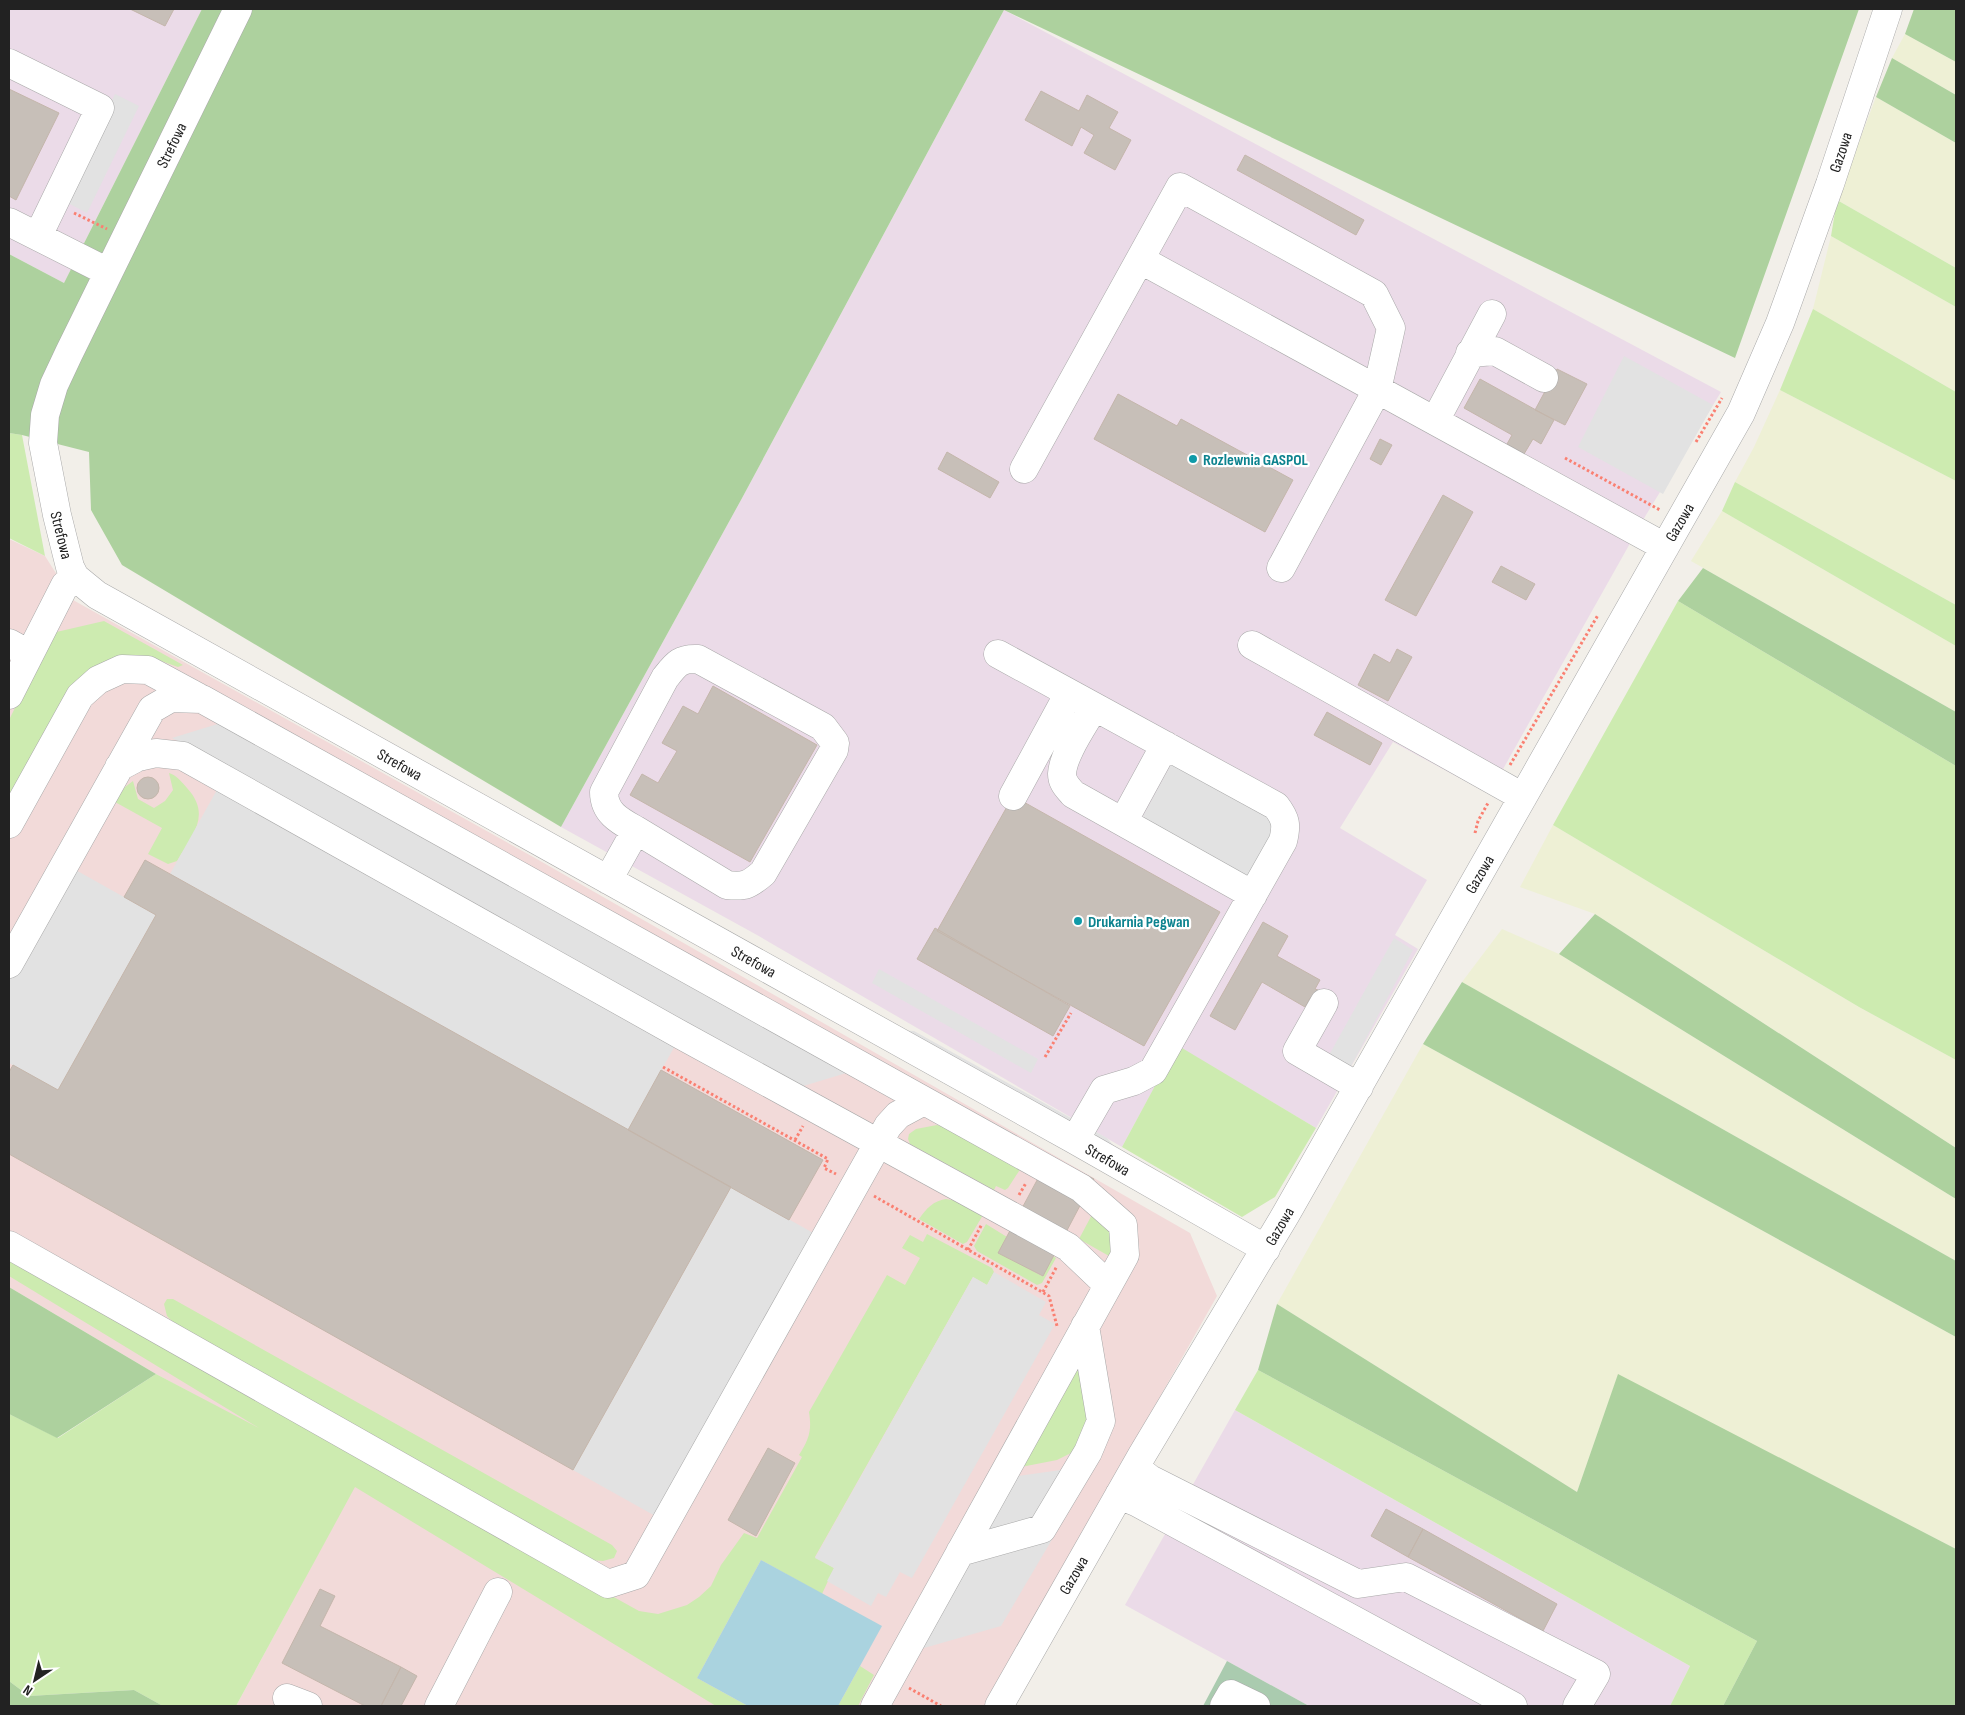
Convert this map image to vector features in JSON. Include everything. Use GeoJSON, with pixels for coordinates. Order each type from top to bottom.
{"type":"FeatureCollection","features":[{"type":"Feature","properties":{"kind":"street","name":"Strefowa"},"geometry":{"type":"LineString","coordinates":[[238,9],[54,385],[45,415],[42,428],[46,464],[67,557],[75,577],[97,595],[1266,1248]]}},
{"type":"Feature","properties":{"kind":"street","name":"Gazowa"},"geometry":{"type":"LineString","coordinates":[[999,1706],[1119,1494],[1266,1248],[1359,1087],[1523,797],[1655,541],[1741,413],[1780,324],[1830,184],[1888,9]]}},
{"type":"Feature","properties":{"kind":"street"},"geometry":{"type":"LineString","coordinates":[[9,63],[100,108],[38,236]]}},
{"type":"Feature","properties":{"kind":"street"},"geometry":{"type":"LineString","coordinates":[[1024,469],[1180,187],[1374,294],[1391,328],[1378,390],[1281,568]]}},
{"type":"Feature","properties":{"kind":"street"},"geometry":{"type":"LineString","coordinates":[[9,222],[108,272]]}},
{"type":"Feature","properties":{"kind":"street"},"geometry":{"type":"LineString","coordinates":[[1141,260],[1655,541]]}},
{"type":"Feature","properties":{"kind":"street"},"geometry":{"type":"LineString","coordinates":[[1435,421],[1492,314]]}},
{"type":"Feature","properties":{"kind":"street"},"geometry":{"type":"LineString","coordinates":[[1470,353],[1495,351],[1544,378]]}},
{"type":"Feature","properties":{"kind":"street"},"geometry":{"type":"LineString","coordinates":[[9,695],[19,649],[66,585],[75,577]]}},
{"type":"Feature","properties":{"kind":"street"},"geometry":{"type":"LineString","coordinates":[[1252,645],[1523,797]]}},
{"type":"Feature","properties":{"kind":"street"},"geometry":{"type":"LineString","coordinates":[[998,654],[1276,806],[1283,815],[1287,828],[1284,841],[1153,1070],[1134,1081],[1104,1090],[1075,1140]]}},
{"type":"Feature","properties":{"kind":"street"},"geometry":{"type":"LineString","coordinates":[[686,659],[698,659],[823,727],[835,742],[834,750],[763,873],[742,887],[727,885],[636,830],[618,820],[610,812],[604,802],[604,792],[665,678],[675,666],[686,659]]}},
{"type":"Feature","properties":{"kind":"street"},"geometry":{"type":"LineString","coordinates":[[9,824],[80,696],[98,680],[122,669],[148,670],[1081,1188],[1124,1224],[1125,1255],[875,1706]]}},
{"type":"Feature","properties":{"kind":"street"},"geometry":{"type":"LineString","coordinates":[[1013,796],[1070,693]]}},
{"type":"Feature","properties":{"kind":"street"},"geometry":{"type":"LineString","coordinates":[[9,964],[152,709],[171,698],[202,699]]}},
{"type":"Feature","properties":{"kind":"street"},"geometry":{"type":"LineString","coordinates":[[1094,707],[1066,758],[1062,775],[1065,786],[1073,794],[1253,895]]}},
{"type":"Feature","properties":{"kind":"street"},"geometry":{"type":"LineString","coordinates":[[1123,822],[1165,745]]}},
{"type":"Feature","properties":{"kind":"street"},"geometry":{"type":"LineString","coordinates":[[119,768],[138,757],[156,753],[183,756],[878,1144],[1068,1246],[1108,1285]]}},
{"type":"Feature","properties":{"kind":"street"},"geometry":{"type":"LineString","coordinates":[[608,880],[636,830]]}},
{"type":"Feature","properties":{"kind":"street"},"geometry":{"type":"LineString","coordinates":[[1324,1003],[1297,1051],[1359,1087]]}},
{"type":"Feature","properties":{"kind":"street"},"geometry":{"type":"LineString","coordinates":[[9,1245],[608,1584],[636,1575],[888,1126],[917,1097],[929,1059]]}},
{"type":"Feature","properties":{"kind":"street"},"geometry":{"type":"LineString","coordinates":[[960,1552],[1042,1529],[1088,1452],[1101,1421],[1085,1326]]}},
{"type":"Feature","properties":{"kind":"street"},"geometry":{"type":"LineString","coordinates":[[1135,1467],[1150,1479],[1358,1584],[1406,1577],[1596,1674],[1577,1706]]}},
{"type":"Feature","properties":{"kind":"street"},"geometry":{"type":"LineString","coordinates":[[1119,1494],[1513,1706]]}},
{"type":"Feature","properties":{"kind":"street"},"geometry":{"type":"LineString","coordinates":[[440,1706],[498,1592]]}},
{"type":"Feature","properties":{"kind":"street"},"geometry":{"type":"LineString","coordinates":[[1224,1706],[1231,1694],[1256,1706]]}},
{"type":"Feature","properties":{"kind":"path"},"geometry":{"type":"LineString","coordinates":[[54,203],[125,238]]}},
{"type":"Feature","properties":{"kind":"path"},"geometry":{"type":"LineString","coordinates":[[1695,444],[1723,395]]}},
{"type":"Feature","properties":{"kind":"path"},"geometry":{"type":"LineString","coordinates":[[1565,458],[1663,512]]}},
{"type":"Feature","properties":{"kind":"path"},"geometry":{"type":"LineString","coordinates":[[1655,541],[1659,510],[1663,501]]}},
{"type":"Feature","properties":{"kind":"path"},"geometry":{"type":"LineString","coordinates":[[1473,839],[1478,821],[1601,609]]}},
{"type":"Feature","properties":{"kind":"path"},"geometry":{"type":"LineString","coordinates":[[1045,1057],[1071,1013]]}},
{"type":"Feature","properties":{"kind":"path"},"geometry":{"type":"LineString","coordinates":[[663,1067],[828,1159],[824,1168],[1049,1296],[1058,1324],[1054,1333]]}},
{"type":"Feature","properties":{"kind":"path"},"geometry":{"type":"LineString","coordinates":[[890,1677],[941,1706]]}},
{"type":"Feature","properties":{"kind":"shaded area"},"geometry":{"type":"Polygon","coordinates":[[[9,9],[202,9],[64,283],[9,254],[9,9]]]}},
{"type":"Feature","properties":{"kind":"shaded area"},"geometry":{"type":"Polygon","coordinates":[[[1004,10],[1721,392],[1646,515],[1489,794],[1393,742],[1340,828],[1427,880],[1395,935],[1418,949],[1316,1128],[1177,1046],[1122,1147],[757,935],[561,827],[741,500],[1004,10]]]}},
{"type":"Feature","properties":{"kind":"shaded area"},"geometry":{"type":"Polygon","coordinates":[[[115,94],[139,106],[87,213],[64,201],[115,94]]]}},
{"type":"Feature","properties":{"kind":"shaded area"},"geometry":{"type":"Polygon","coordinates":[[[1624,356],[1713,405],[1663,494],[1578,447],[1624,356]]]}},
{"type":"Feature","properties":{"kind":"shaded area"},"geometry":{"type":"Polygon","coordinates":[[[9,539],[45,556],[73,600],[535,858],[1190,1233],[1217,1296],[985,1706],[236,1706],[357,1482],[156,1374],[9,1287],[9,539]]]}},
{"type":"Feature","properties":{"kind":"shaded area"},"geometry":{"type":"Polygon","coordinates":[[[224,722],[853,1071],[800,1087],[172,738],[224,722]]]}},
{"type":"Feature","properties":{"kind":"shaded area"},"geometry":{"type":"Polygon","coordinates":[[[1175,757],[1271,814],[1272,834],[1247,879],[1141,820],[1175,757]]]}},
{"type":"Feature","properties":{"kind":"shaded area"},"geometry":{"type":"Polygon","coordinates":[[[223,779],[681,1035],[628,1130],[170,874],[223,779]]]}},
{"type":"Feature","properties":{"kind":"shaded area"},"geometry":{"type":"Polygon","coordinates":[[[65,864],[156,915],[58,1090],[9,1063],[9,964],[65,864]]]}},
{"type":"Feature","properties":{"kind":"shaded area"},"geometry":{"type":"Polygon","coordinates":[[[1394,938],[1413,950],[1349,1070],[1328,1057],[1394,938]]]}},
{"type":"Feature","properties":{"kind":"shaded area"},"geometry":{"type":"Polygon","coordinates":[[[879,969],[1038,1059],[1031,1073],[872,983],[879,969]]]}},
{"type":"Feature","properties":{"kind":"shaded area"},"geometry":{"type":"Polygon","coordinates":[[[895,1030],[914,1031],[1107,1138],[1125,1159],[895,1030]]]}},
{"type":"Feature","properties":{"kind":"shaded area"},"geometry":{"type":"Polygon","coordinates":[[[731,1187],[824,1239],[666,1522],[573,1470],[731,1187]]]}},
{"type":"Feature","properties":{"kind":"shaded area"},"geometry":{"type":"Polygon","coordinates":[[[994,1272],[1046,1302],[1039,1315],[1055,1324],[912,1578],[900,1572],[886,1597],[878,1593],[871,1606],[827,1581],[834,1568],[815,1558],[973,1277],[987,1285],[994,1272]]]}},
{"type":"Feature","properties":{"kind":"shaded area"},"geometry":{"type":"Polygon","coordinates":[[[1235,1410],[1690,1666],[1670,1706],[1309,1706],[1125,1605],[1235,1410]]]}},
{"type":"Feature","properties":{"kind":"shaded area"},"geometry":{"type":"Polygon","coordinates":[[[1096,1465],[1001,1626],[917,1650],[1018,1476],[1096,1465]]]}},
{"type":"Feature","properties":{"kind":"green space"},"geometry":{"type":"Polygon","coordinates":[[[202,9],[1859,9],[1735,358],[1004,10],[741,500],[561,827],[122,565],[91,510],[89,452],[9,433],[9,254],[64,283],[202,9]]]}},
{"type":"Feature","properties":{"kind":"green space"},"geometry":{"type":"Polygon","coordinates":[[[1914,9],[1956,9],[1956,62],[1905,34],[1914,9]]]}},
{"type":"Feature","properties":{"kind":"green space"},"geometry":{"type":"Polygon","coordinates":[[[1905,34],[1956,62],[1956,95],[1892,58],[1905,34]]]}},
{"type":"Feature","properties":{"kind":"green space"},"geometry":{"type":"Polygon","coordinates":[[[1892,58],[1956,95],[1956,143],[1876,97],[1892,58]]]}},
{"type":"Feature","properties":{"kind":"green space"},"geometry":{"type":"Polygon","coordinates":[[[1876,97],[1956,143],[1956,268],[1837,200],[1876,97]]]}},
{"type":"Feature","properties":{"kind":"green space"},"geometry":{"type":"Polygon","coordinates":[[[1837,200],[1956,268],[1956,307],[1831,236],[1837,200]]]}},
{"type":"Feature","properties":{"kind":"green space"},"geometry":{"type":"Polygon","coordinates":[[[1831,236],[1956,307],[1956,392],[1813,309],[1831,236]]]}},
{"type":"Feature","properties":{"kind":"green space"},"geometry":{"type":"Polygon","coordinates":[[[1813,309],[1956,392],[1956,481],[1780,390],[1813,309]]]}},
{"type":"Feature","properties":{"kind":"green space"},"geometry":{"type":"Polygon","coordinates":[[[1780,390],[1956,481],[1956,605],[1735,482],[1754,447],[1780,390]]]}},
{"type":"Feature","properties":{"kind":"green space"},"geometry":{"type":"Polygon","coordinates":[[[9,433],[22,435],[45,556],[9,538],[9,433]]]}},
{"type":"Feature","properties":{"kind":"green space"},"geometry":{"type":"Polygon","coordinates":[[[1735,482],[1956,605],[1956,646],[1722,511],[1735,482]]]}},
{"type":"Feature","properties":{"kind":"green space"},"geometry":{"type":"Polygon","coordinates":[[[1722,511],[1956,646],[1956,712],[1691,561],[1722,511]]]}},
{"type":"Feature","properties":{"kind":"green space"},"geometry":{"type":"Polygon","coordinates":[[[1703,568],[1956,712],[1956,766],[1678,601],[1703,568]]]}},
{"type":"Feature","properties":{"kind":"green space"},"geometry":{"type":"Polygon","coordinates":[[[1678,601],[1956,766],[1956,1060],[1859,1007],[1553,825],[1678,601]]]}},
{"type":"Feature","properties":{"kind":"green space"},"geometry":{"type":"Polygon","coordinates":[[[104,621],[183,665],[178,667],[147,656],[109,660],[78,679],[58,708],[9,799],[9,720],[52,633],[104,621]]]}},
{"type":"Feature","properties":{"kind":"green space"},"geometry":{"type":"Polygon","coordinates":[[[169,773],[181,781],[194,798],[199,816],[193,834],[177,861],[168,864],[148,854],[162,828],[115,802],[125,787],[133,781],[138,799],[154,808],[165,801],[173,790],[169,773]]]}},
{"type":"Feature","properties":{"kind":"green space"},"geometry":{"type":"Polygon","coordinates":[[[1553,825],[1859,1007],[1956,1060],[1956,1148],[1595,914],[1520,887],[1553,825]]]}},
{"type":"Feature","properties":{"kind":"green space"},"geometry":{"type":"Polygon","coordinates":[[[1595,914],[1956,1148],[1956,1199],[1559,954],[1595,914]]]}},
{"type":"Feature","properties":{"kind":"green space"},"geometry":{"type":"Polygon","coordinates":[[[1502,929],[1559,954],[1956,1199],[1956,1261],[1462,982],[1502,929]]]}},
{"type":"Feature","properties":{"kind":"green space"},"geometry":{"type":"Polygon","coordinates":[[[1462,982],[1956,1261],[1956,1337],[1423,1044],[1462,982]]]}},
{"type":"Feature","properties":{"kind":"green space"},"geometry":{"type":"Polygon","coordinates":[[[1423,1044],[1956,1337],[1956,1549],[1618,1375],[1577,1492],[1277,1304],[1423,1044]]]}},
{"type":"Feature","properties":{"kind":"green space"},"geometry":{"type":"Polygon","coordinates":[[[1177,1045],[1316,1128],[1275,1197],[1242,1217],[1122,1147],[1177,1045]]]}},
{"type":"Feature","properties":{"kind":"green space"},"geometry":{"type":"Polygon","coordinates":[[[937,1125],[951,1129],[1021,1168],[1008,1188],[1005,1190],[996,1186],[994,1190],[910,1144],[909,1134],[916,1129],[937,1125]]]}},
{"type":"Feature","properties":{"kind":"green space"},"geometry":{"type":"Polygon","coordinates":[[[946,1199],[957,1201],[983,1215],[967,1242],[963,1244],[919,1219],[937,1201],[946,1199]]]}},
{"type":"Feature","properties":{"kind":"green space"},"geometry":{"type":"Polygon","coordinates":[[[1095,1209],[1112,1226],[1111,1252],[1109,1256],[1079,1239],[1095,1209]]]}},
{"type":"Feature","properties":{"kind":"green space"},"geometry":{"type":"Polygon","coordinates":[[[986,1224],[1007,1237],[999,1253],[1042,1276],[1053,1256],[1056,1258],[1042,1283],[1037,1285],[977,1251],[974,1246],[986,1224]]]}},
{"type":"Feature","properties":{"kind":"green space"},"geometry":{"type":"Polygon","coordinates":[[[927,1234],[992,1268],[994,1272],[987,1285],[973,1277],[815,1557],[834,1568],[822,1594],[761,1560],[697,1678],[748,1706],[716,1706],[355,1487],[236,1706],[163,1706],[134,1690],[29,1696],[9,1681],[9,1414],[58,1438],[156,1374],[259,1428],[9,1276],[9,1261],[639,1611],[658,1614],[687,1605],[711,1586],[721,1565],[744,1533],[757,1538],[802,1457],[799,1455],[810,1430],[809,1412],[887,1275],[905,1285],[920,1258],[902,1248],[910,1235],[923,1242],[927,1234]]]}},
{"type":"Feature","properties":{"kind":"green space"},"geometry":{"type":"Polygon","coordinates":[[[9,1287],[156,1374],[57,1438],[9,1414],[9,1287]]]}},
{"type":"Feature","properties":{"kind":"green space"},"geometry":{"type":"Polygon","coordinates":[[[167,1299],[173,1299],[612,1545],[617,1551],[614,1558],[603,1561],[590,1560],[179,1328],[167,1316],[164,1304],[167,1299]]]}},
{"type":"Feature","properties":{"kind":"green space"},"geometry":{"type":"Polygon","coordinates":[[[1277,1304],[1577,1492],[1618,1374],[1956,1549],[1956,1706],[1723,1706],[1757,1641],[1258,1370],[1277,1304]]]}},
{"type":"Feature","properties":{"kind":"green space"},"geometry":{"type":"Polygon","coordinates":[[[1079,1365],[1091,1419],[1075,1451],[1057,1460],[1021,1467],[1079,1365]]]}},
{"type":"Feature","properties":{"kind":"green space"},"geometry":{"type":"Polygon","coordinates":[[[1258,1370],[1757,1641],[1723,1706],[1670,1706],[1690,1666],[1235,1410],[1258,1370]]]}},
{"type":"Feature","properties":{"kind":"green space"},"geometry":{"type":"Polygon","coordinates":[[[1227,1661],[1309,1706],[1203,1706],[1227,1661]]]}},
{"type":"Feature","properties":{"kind":"green space"},"geometry":{"type":"Polygon","coordinates":[[[860,1666],[874,1675],[858,1706],[838,1706],[860,1666]]]}},
{"type":"Feature","properties":{"kind":"green space"},"geometry":{"type":"Polygon","coordinates":[[[9,1681],[29,1696],[134,1690],[163,1706],[9,1706],[9,1681]]]}},
{"type":"Feature","properties":{"kind":"water"},"geometry":{"type":"Polygon","coordinates":[[[761,1560],[882,1626],[838,1706],[748,1706],[697,1678],[761,1560]]]}},
{"type":"Feature","properties":{"kind":"building"},"geometry":{"type":"Polygon","coordinates":[[[130,9],[174,9],[165,26],[130,9]]]}},
{"type":"Feature","properties":{"kind":"building"},"geometry":{"type":"Polygon","coordinates":[[[9,89],[59,113],[16,200],[9,196],[9,89]]]}},
{"type":"Feature","properties":{"kind":"building"},"geometry":{"type":"Polygon","coordinates":[[[1041,91],[1079,111],[1087,95],[1118,112],[1109,128],[1131,140],[1115,170],[1084,153],[1094,135],[1081,127],[1072,146],[1025,120],[1041,91]]]}},
{"type":"Feature","properties":{"kind":"building"},"geometry":{"type":"Polygon","coordinates":[[[1245,155],[1364,220],[1356,235],[1237,170],[1245,155]]]}},
{"type":"Feature","properties":{"kind":"building"},"geometry":{"type":"Polygon","coordinates":[[[1557,369],[1587,384],[1565,425],[1535,410],[1557,369]]]}},
{"type":"Feature","properties":{"kind":"building"},"geometry":{"type":"Polygon","coordinates":[[[1480,379],[1554,420],[1541,444],[1533,439],[1524,454],[1507,444],[1512,435],[1464,408],[1480,379]]]}},
{"type":"Feature","properties":{"kind":"building","name":"Rozlewnia GASPOL"},"geometry":{"type":"Polygon","coordinates":[[[1118,394],[1177,426],[1181,419],[1293,480],[1265,532],[1094,439],[1118,394]]]}},
{"type":"Feature","properties":{"kind":"building"},"geometry":{"type":"Polygon","coordinates":[[[1380,439],[1392,445],[1381,465],[1370,459],[1380,439]]]}},
{"type":"Feature","properties":{"kind":"building"},"geometry":{"type":"Polygon","coordinates":[[[947,452],[999,482],[990,498],[938,469],[947,452]]]}},
{"type":"Feature","properties":{"kind":"building"},"geometry":{"type":"Polygon","coordinates":[[[1443,495],[1473,512],[1416,616],[1385,600],[1443,495]]]}},
{"type":"Feature","properties":{"kind":"building"},"geometry":{"type":"Polygon","coordinates":[[[1501,566],[1535,584],[1526,600],[1492,582],[1501,566]]]}},
{"type":"Feature","properties":{"kind":"building"},"geometry":{"type":"Polygon","coordinates":[[[1397,649],[1412,657],[1388,701],[1358,685],[1374,654],[1390,663],[1397,649]]]}},
{"type":"Feature","properties":{"kind":"building"},"geometry":{"type":"Polygon","coordinates":[[[713,686],[817,745],[750,862],[630,795],[642,774],[658,783],[677,751],[662,743],[683,706],[698,714],[713,686]]]}},
{"type":"Feature","properties":{"kind":"building"},"geometry":{"type":"Polygon","coordinates":[[[1327,712],[1382,743],[1370,765],[1314,735],[1327,712]]]}},
{"type":"Feature","properties":{"kind":"building"},"geometry":{"type":"Polygon","coordinates":[[[148,777],[156,780],[159,788],[156,796],[148,799],[140,796],[137,788],[140,780],[148,777]]]}},
{"type":"Feature","properties":{"kind":"building","name":"Drukarnia Pegwan"},"geometry":{"type":"Polygon","coordinates":[[[1013,796],[1220,912],[1144,1046],[937,931],[1013,796]]]}},
{"type":"Feature","properties":{"kind":"building"},"geometry":{"type":"Polygon","coordinates":[[[145,860],[731,1187],[573,1470],[9,1154],[9,1072],[13,1065],[58,1090],[156,915],[124,897],[145,860]]]}},
{"type":"Feature","properties":{"kind":"building"},"geometry":{"type":"Polygon","coordinates":[[[1263,922],[1288,936],[1277,956],[1320,980],[1315,989],[1318,990],[1305,1007],[1262,982],[1235,1030],[1210,1016],[1263,922]]]}},
{"type":"Feature","properties":{"kind":"building"},"geometry":{"type":"Polygon","coordinates":[[[935,928],[1070,1006],[1053,1036],[917,959],[935,928]]]}},
{"type":"Feature","properties":{"kind":"building"},"geometry":{"type":"Polygon","coordinates":[[[661,1070],[823,1160],[789,1220],[628,1130],[661,1070]]]}},
{"type":"Feature","properties":{"kind":"building"},"geometry":{"type":"Polygon","coordinates":[[[1050,1156],[1094,1179],[1043,1276],[998,1253],[1050,1156]]]}},
{"type":"Feature","properties":{"kind":"building"},"geometry":{"type":"Polygon","coordinates":[[[768,1448],[795,1463],[756,1536],[728,1520],[768,1448]]]}},
{"type":"Feature","properties":{"kind":"building"},"geometry":{"type":"Polygon","coordinates":[[[1386,1509],[1423,1529],[1408,1557],[1371,1536],[1386,1509]]]}},
{"type":"Feature","properties":{"kind":"building"},"geometry":{"type":"Polygon","coordinates":[[[1423,1529],[1557,1604],[1543,1631],[1408,1557],[1423,1529]]]}},
{"type":"Feature","properties":{"kind":"building"},"geometry":{"type":"Polygon","coordinates":[[[320,1589],[335,1596],[320,1626],[401,1667],[381,1706],[365,1706],[282,1663],[320,1589]]]}},
{"type":"Feature","properties":{"kind":"building"},"geometry":{"type":"Polygon","coordinates":[[[401,1667],[417,1676],[401,1706],[381,1706],[401,1667]]]}},
{"type":"Feature","properties":{"kind":"place","name":"Rozlewnia GASPOL"},"geometry":{"type":"Point","coordinates":[1193,459]}},
{"type":"Feature","properties":{"kind":"place","name":"Drukarnia Pegwan"},"geometry":{"type":"Point","coordinates":[1078,921]}}]}
